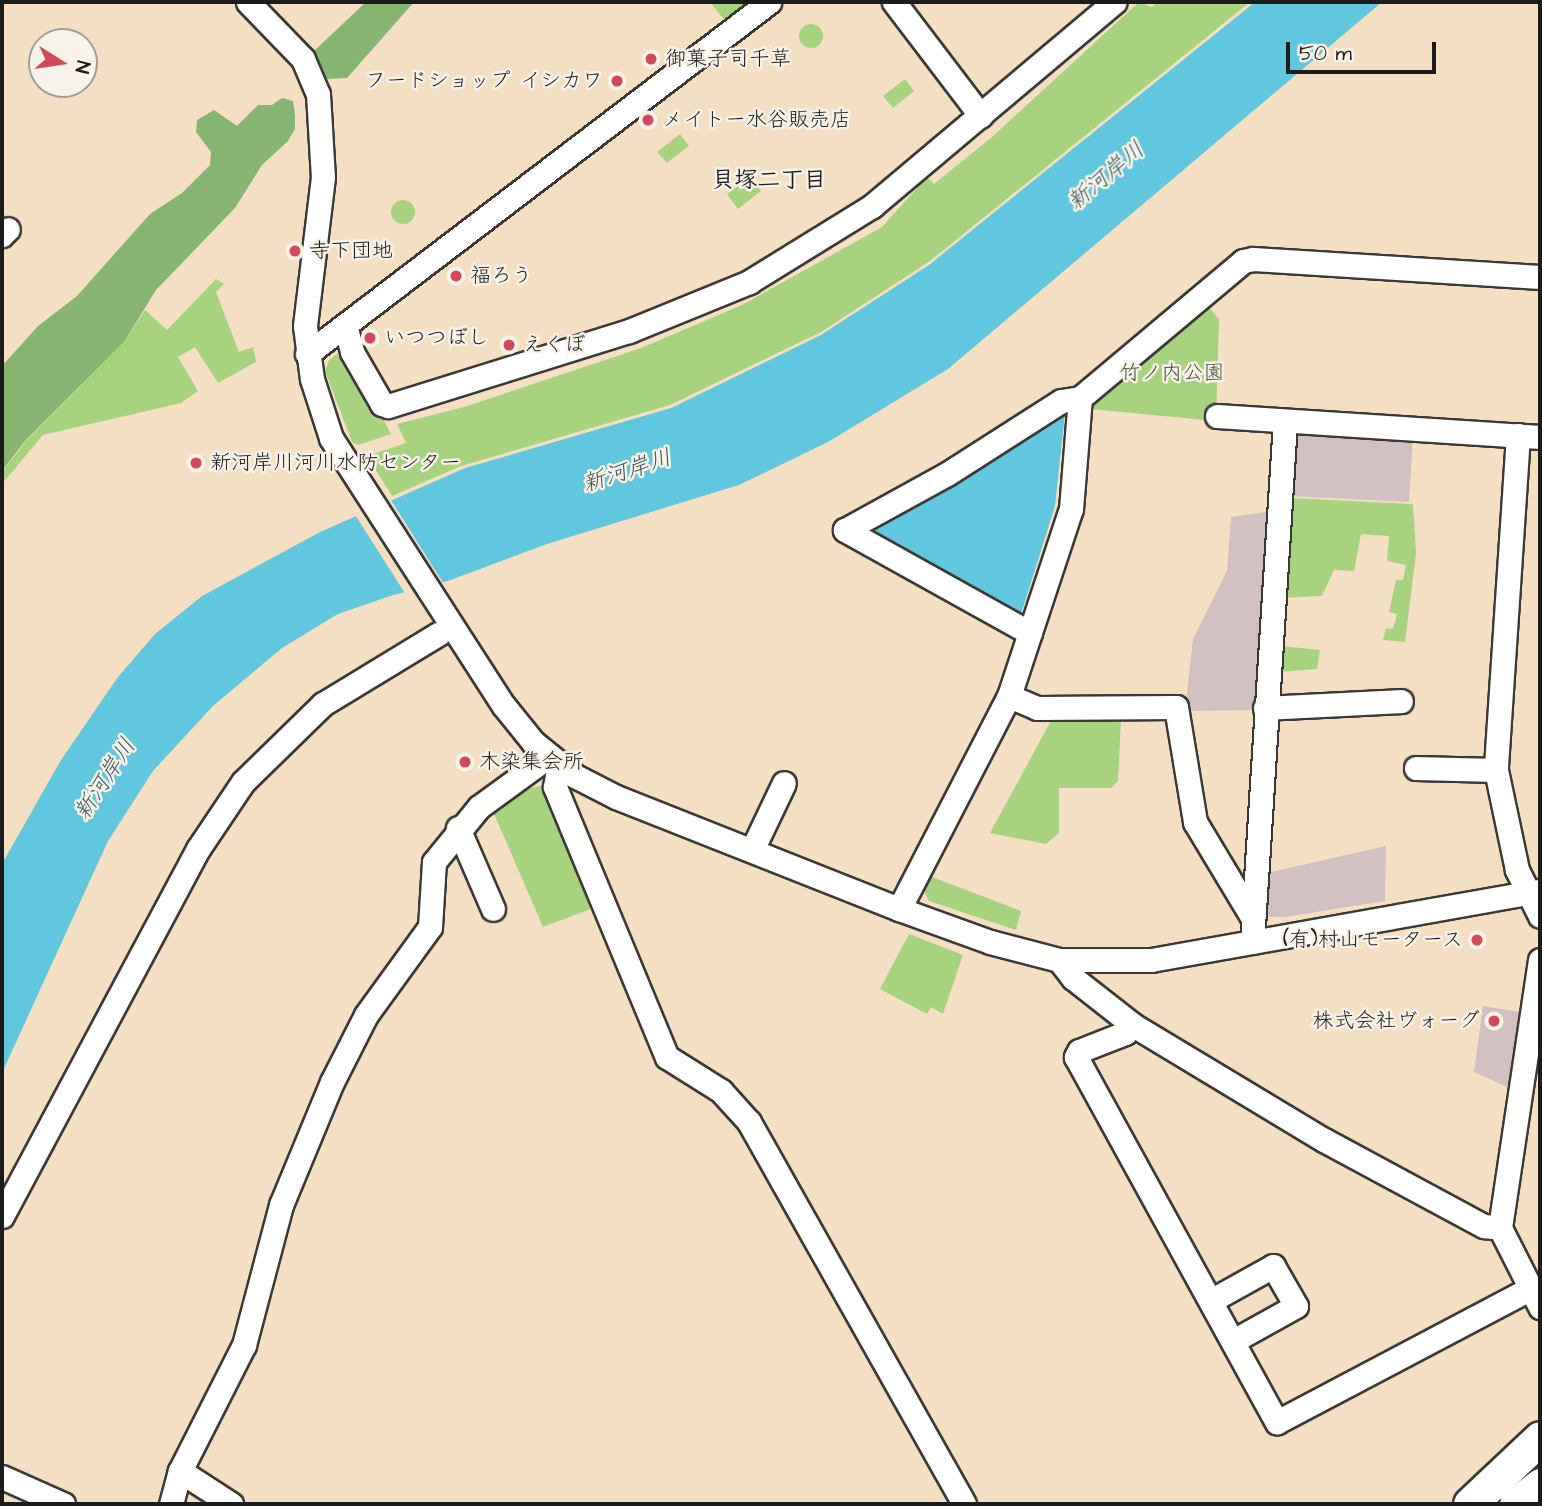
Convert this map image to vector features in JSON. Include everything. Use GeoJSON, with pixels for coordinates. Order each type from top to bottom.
{"type":"FeatureCollection","features":[{"type":"Feature","properties":{"kind":"highway"},"geometry":{"type":"LineString","coordinates":[[1470,1504],[1540,1438]]}},
{"type":"Feature","properties":{"kind":"highway"},"geometry":{"type":"LineString","coordinates":[[1516,1504],[1540,1485]]}},
{"type":"Feature","properties":{"kind":"street"},"geometry":{"type":"LineString","coordinates":[[248,2],[303,60],[318,94],[323,177],[308,289],[307,354],[323,419],[347,468],[441,627],[519,727],[554,760],[616,797],[899,909],[990,942],[1059,960],[1121,963],[1535,892]]}},
{"type":"Feature","properties":{"kind":"street"},"geometry":{"type":"LineString","coordinates":[[307,354],[769,2]]}},
{"type":"Feature","properties":{"kind":"street"},"geometry":{"type":"LineString","coordinates":[[894,2],[981,116]]}},
{"type":"Feature","properties":{"kind":"street"},"geometry":{"type":"LineString","coordinates":[[345,325],[352,352],[382,404],[388,406],[537,362],[749,282],[872,206],[1114,2]]}},
{"type":"Feature","properties":{"kind":"street"},"geometry":{"type":"LineString","coordinates":[[1030,633],[845,530],[947,474],[1061,401],[1080,398],[1243,261],[1253,259],[1540,277]]}},
{"type":"Feature","properties":{"kind":"street"},"geometry":{"type":"LineString","coordinates":[[899,909],[1009,696],[1071,509],[1080,398]]}},
{"type":"Feature","properties":{"kind":"street"},"geometry":{"type":"LineString","coordinates":[[1217,416],[1529,436],[1496,770],[1517,870],[1535,892],[1540,916]]}},
{"type":"Feature","properties":{"kind":"street"},"geometry":{"type":"LineString","coordinates":[[1252,942],[1285,422]]}},
{"type":"Feature","properties":{"kind":"street"},"geometry":{"type":"LineString","coordinates":[[2,1216],[198,849],[243,782],[323,704],[441,627]]}},
{"type":"Feature","properties":{"kind":"street"},"geometry":{"type":"LineString","coordinates":[[1009,696],[1037,708],[1176,707],[1195,822],[1252,917]]}},
{"type":"Feature","properties":{"kind":"street"},"geometry":{"type":"LineString","coordinates":[[1265,708],[1401,701]]}},
{"type":"Feature","properties":{"kind":"street"},"geometry":{"type":"LineString","coordinates":[[171,1504],[180,1471],[244,1345],[297,1161],[355,1034],[430,927],[434,910],[430,872],[458,828],[491,796],[554,760]]}},
{"type":"Feature","properties":{"kind":"street"},"geometry":{"type":"LineString","coordinates":[[554,760],[555,787],[667,1057],[721,1091],[749,1122],[964,1504]]}},
{"type":"Feature","properties":{"kind":"street"},"geometry":{"type":"LineString","coordinates":[[1416,768],[1496,770]]}},
{"type":"Feature","properties":{"kind":"street"},"geometry":{"type":"LineString","coordinates":[[752,850],[784,783]]}},
{"type":"Feature","properties":{"kind":"street"},"geometry":{"type":"LineString","coordinates":[[458,828],[493,909]]}},
{"type":"Feature","properties":{"kind":"street"},"geometry":{"type":"LineString","coordinates":[[1059,960],[1073,978],[1133,1025],[1324,1140],[1484,1226],[1500,1228]]}},
{"type":"Feature","properties":{"kind":"street"},"geometry":{"type":"LineString","coordinates":[[1133,1025],[1125,1033],[1079,1051],[1076,1057],[1277,1422],[1535,1297],[1500,1228],[1540,960]]}},
{"type":"Feature","properties":{"kind":"street"},"geometry":{"type":"LineString","coordinates":[[1212,1300],[1273,1266],[1296,1306],[1233,1341]]}},
{"type":"Feature","properties":{"kind":"street"},"geometry":{"type":"LineString","coordinates":[[180,1471],[231,1504]]}},
{"type":"Feature","properties":{"kind":"street"},"geometry":{"type":"LineString","coordinates":[[2,1477],[63,1504]]}},
{"type":"Feature","properties":{"kind":"shaded area"},"geometry":{"type":"Polygon","coordinates":[[[1293,431],[1413,436],[1409,502],[1289,496],[1293,431]]]}},
{"type":"Feature","properties":{"kind":"shaded area"},"geometry":{"type":"Polygon","coordinates":[[[1272,511],[1257,710],[1185,711],[1193,639],[1227,571],[1231,517],[1272,511]]]}},
{"type":"Feature","properties":{"kind":"shaded area"},"geometry":{"type":"Polygon","coordinates":[[[1386,846],[1385,901],[1285,917],[1260,916],[1262,874],[1386,846]]]}},
{"type":"Feature","properties":{"kind":"shaded area"},"geometry":{"type":"Polygon","coordinates":[[[1483,1006],[1525,1013],[1514,1090],[1474,1072],[1483,1006]]]}},
{"type":"Feature","properties":{"kind":"green space"},"geometry":{"type":"Polygon","coordinates":[[[366,2],[414,2],[347,78],[327,79],[314,51],[366,2]]]}},
{"type":"Feature","properties":{"kind":"green space"},"geometry":{"type":"Polygon","coordinates":[[[710,2],[774,2],[734,32],[710,2]]]}},
{"type":"Feature","properties":{"kind":"green space"},"geometry":{"type":"Polygon","coordinates":[[[1139,2],[1152,7],[1158,2],[1250,2],[930,261],[821,332],[670,405],[461,466],[392,496],[367,456],[406,443],[397,424],[464,407],[641,348],[742,305],[882,227],[927,177],[934,184],[992,137],[1139,2]]]}},
{"type":"Feature","properties":{"kind":"green space"},"geometry":{"type":"Polygon","coordinates":[[[811,24],[822,31],[823,36],[816,47],[811,48],[800,41],[799,36],[806,25],[811,24]]]}},
{"type":"Feature","properties":{"kind":"green space"},"geometry":{"type":"Polygon","coordinates":[[[905,79],[914,91],[893,108],[883,96],[905,79]]]}},
{"type":"Feature","properties":{"kind":"green space"},"geometry":{"type":"Polygon","coordinates":[[[282,98],[293,101],[295,114],[295,129],[288,141],[262,165],[235,208],[156,290],[124,342],[25,441],[2,471],[2,366],[38,326],[77,296],[150,214],[182,193],[210,165],[211,152],[196,132],[197,120],[214,110],[237,126],[258,105],[272,105],[282,98]]]}},
{"type":"Feature","properties":{"kind":"green space"},"geometry":{"type":"Polygon","coordinates":[[[680,134],[689,146],[667,163],[657,152],[680,134]]]}},
{"type":"Feature","properties":{"kind":"green space"},"geometry":{"type":"Polygon","coordinates":[[[750,177],[761,191],[738,209],[727,194],[750,177]]]}},
{"type":"Feature","properties":{"kind":"green space"},"geometry":{"type":"Polygon","coordinates":[[[403,200],[411,204],[415,212],[411,220],[403,224],[395,220],[391,212],[395,204],[403,200]]]}},
{"type":"Feature","properties":{"kind":"green space"},"geometry":{"type":"Polygon","coordinates":[[[216,279],[224,284],[216,292],[239,352],[253,347],[256,362],[218,383],[195,347],[178,357],[198,391],[181,403],[43,435],[2,484],[2,472],[26,441],[124,342],[145,310],[167,330],[216,279]]]}},
{"type":"Feature","properties":{"kind":"green space","name":"竹ノ内公園"},"geometry":{"type":"Polygon","coordinates":[[[1198,295],[1219,319],[1216,421],[1090,409],[1093,382],[1198,295]]]}},
{"type":"Feature","properties":{"kind":"green space"},"geometry":{"type":"Polygon","coordinates":[[[346,348],[391,434],[358,445],[352,442],[325,371],[329,360],[346,348]]]}},
{"type":"Feature","properties":{"kind":"green space"},"geometry":{"type":"Polygon","coordinates":[[[1290,498],[1413,504],[1416,553],[1405,642],[1383,640],[1386,628],[1393,629],[1397,614],[1389,612],[1396,580],[1403,580],[1406,565],[1387,561],[1389,536],[1361,534],[1354,571],[1334,570],[1322,596],[1283,598],[1290,498]]]}},
{"type":"Feature","properties":{"kind":"green space"},"geometry":{"type":"Polygon","coordinates":[[[1280,646],[1320,650],[1317,669],[1277,672],[1280,646]]]}},
{"type":"Feature","properties":{"kind":"green space"},"geometry":{"type":"Polygon","coordinates":[[[1117,716],[1121,719],[1118,781],[1111,788],[1059,788],[1059,833],[1046,844],[990,833],[1053,717],[1117,716]]]}},
{"type":"Feature","properties":{"kind":"green space"},"geometry":{"type":"Polygon","coordinates":[[[545,785],[599,906],[543,927],[492,809],[513,792],[545,785]]]}},
{"type":"Feature","properties":{"kind":"green space"},"geometry":{"type":"Polygon","coordinates":[[[932,877],[1021,911],[1016,930],[929,901],[924,891],[932,877]]]}},
{"type":"Feature","properties":{"kind":"green space"},"geometry":{"type":"Polygon","coordinates":[[[909,934],[963,955],[943,1014],[931,1007],[927,1014],[880,989],[909,934]]]}},
{"type":"Feature","properties":{"kind":"water","name":"新河岸川"},"geometry":{"type":"Polygon","coordinates":[[[1255,2],[1382,2],[948,369],[828,442],[739,485],[547,544],[448,581],[390,596],[338,614],[282,648],[213,706],[153,771],[108,841],[2,1073],[2,864],[61,760],[118,677],[155,634],[202,596],[320,532],[465,468],[671,408],[821,335],[929,265],[1255,2]]]}},
{"type":"Feature","properties":{"kind":"water"},"geometry":{"type":"Polygon","coordinates":[[[1061,411],[1065,413],[1055,506],[1022,611],[1013,616],[863,535],[865,526],[1061,411]]]}},
{"type":"Feature","properties":{"kind":"pier"},"geometry":{"type":"Polygon","coordinates":[[[389,497],[445,586],[406,595],[354,513],[389,497]]]}},
{"type":"Feature","properties":{"kind":"place","name":"御菓子司千草"},"geometry":{"type":"Point","coordinates":[651,59]}},
{"type":"Feature","properties":{"kind":"place","name":"フードショップ イシカワ"},"geometry":{"type":"Point","coordinates":[617,81]}},
{"type":"Feature","properties":{"kind":"place","name":"メイトー水谷販売店"},"geometry":{"type":"Point","coordinates":[648,120]}},
{"type":"Feature","properties":{"kind":"place","name":"寺下団地"},"geometry":{"type":"Point","coordinates":[295,251]}},
{"type":"Feature","properties":{"kind":"place","name":"福ろう"},"geometry":{"type":"Point","coordinates":[456,276]}},
{"type":"Feature","properties":{"kind":"place","name":"いつつぼし"},"geometry":{"type":"Point","coordinates":[370,338]}},
{"type":"Feature","properties":{"kind":"place","name":"えくぼ"},"geometry":{"type":"Point","coordinates":[509,345]}},
{"type":"Feature","properties":{"kind":"place","name":"新河岸川河川水防センター"},"geometry":{"type":"Point","coordinates":[196,463]}},
{"type":"Feature","properties":{"kind":"place","name":"木染集会所"},"geometry":{"type":"Point","coordinates":[465,762]}},
{"type":"Feature","properties":{"kind":"place","name":"(有)村山モータース"},"geometry":{"type":"Point","coordinates":[1477,940]}},
{"type":"Feature","properties":{"kind":"place","name":"株式会社ヴォーグ"},"geometry":{"type":"Point","coordinates":[1494,1021]}},
{"type":"Feature","properties":{"kind":"district","name":"貝塚二丁目"},"geometry":{"type":"Point","coordinates":[769,180]}}]}
